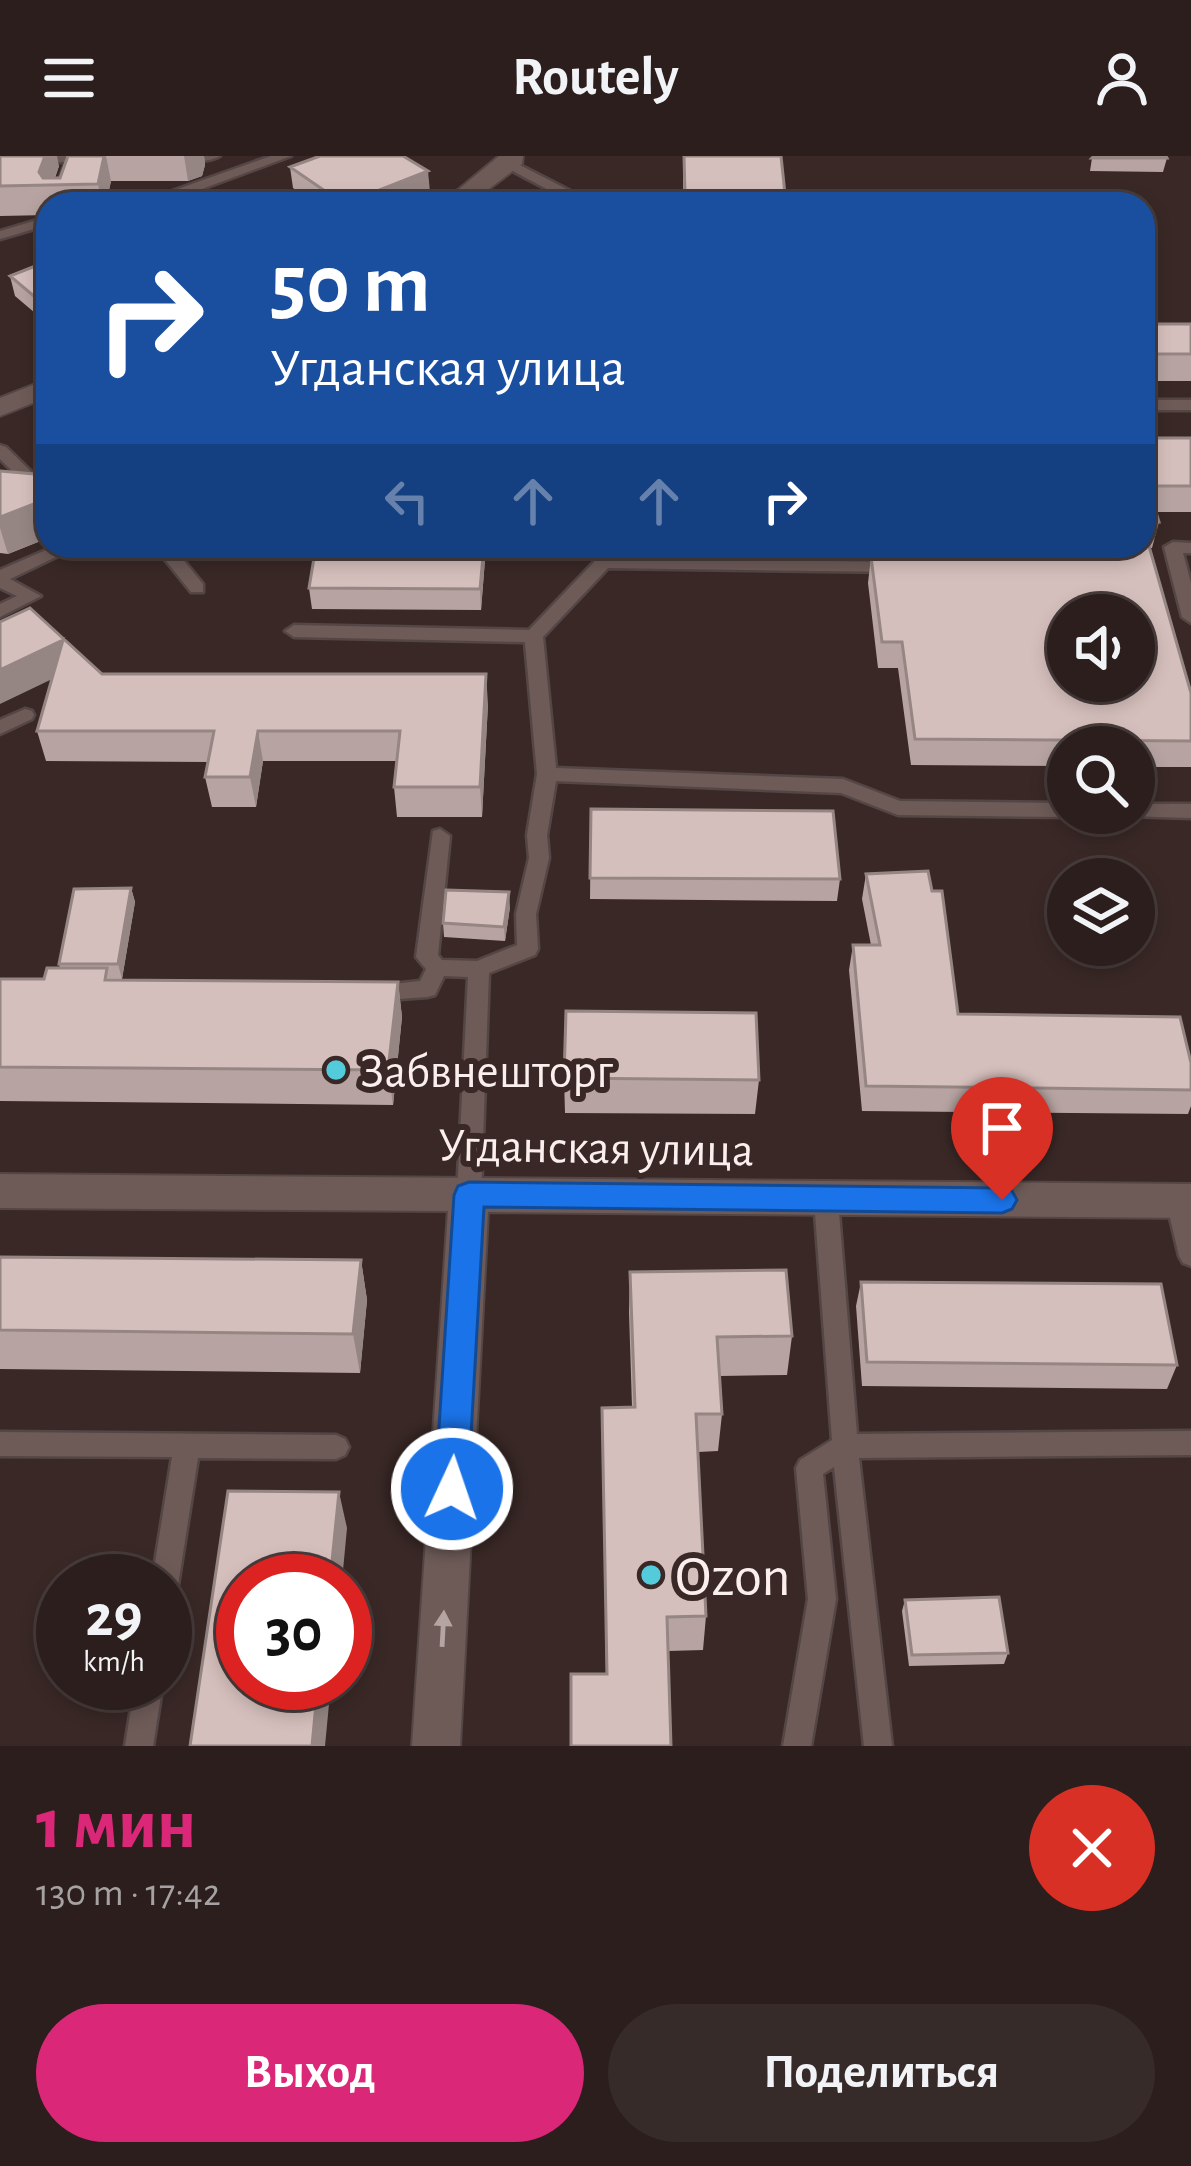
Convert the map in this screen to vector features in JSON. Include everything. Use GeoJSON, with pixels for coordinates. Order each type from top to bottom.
{"type":"FeatureCollection","features":[{"type":"Feature","properties":{"kind":"street"},"geometry":{"type":"LineString","coordinates":[[469,192],[511,160]]}},
{"type":"Feature","properties":{"kind":"street"},"geometry":{"type":"LineString","coordinates":[[0,408],[36,392]]}},
{"type":"Feature","properties":{"kind":"street","name":"Угданская улица"},"geometry":{"type":"LineString","coordinates":[[0,1191],[1184,1201]]}},
{"type":"Feature","properties":{"kind":"street"},"geometry":{"type":"LineString","coordinates":[[436,1746],[469,1195]]}},
{"type":"Feature","properties":{"kind":"lane"},"geometry":{"type":"LineString","coordinates":[[162,156],[213,156]]}},
{"type":"Feature","properties":{"kind":"lane"},"geometry":{"type":"LineString","coordinates":[[182,192],[284,156]]}},
{"type":"Feature","properties":{"kind":"lane"},"geometry":{"type":"LineString","coordinates":[[0,158],[93,157]]}},
{"type":"Feature","properties":{"kind":"lane"},"geometry":{"type":"LineString","coordinates":[[61,192],[74,158]]}},
{"type":"Feature","properties":{"kind":"lane"},"geometry":{"type":"LineString","coordinates":[[511,160],[565,192]]}},
{"type":"Feature","properties":{"kind":"lane"},"geometry":{"type":"LineString","coordinates":[[0,235],[36,224]]}},
{"type":"Feature","properties":{"kind":"lane"},"geometry":{"type":"LineString","coordinates":[[1155,405],[1191,405]]}},
{"type":"Feature","properties":{"kind":"lane"},"geometry":{"type":"LineString","coordinates":[[0,450],[36,485]]}},
{"type":"Feature","properties":{"kind":"lane"},"geometry":{"type":"LineString","coordinates":[[0,467],[20,469]]}},
{"type":"Feature","properties":{"kind":"lane"},"geometry":{"type":"LineString","coordinates":[[1191,548],[1173,548],[1191,617]]}},
{"type":"Feature","properties":{"kind":"lane"},"geometry":{"type":"LineString","coordinates":[[0,579],[45,558]]}},
{"type":"Feature","properties":{"kind":"lane"},"geometry":{"type":"LineString","coordinates":[[173,558],[197,588]]}},
{"type":"Feature","properties":{"kind":"lane"},"geometry":{"type":"LineString","coordinates":[[440,836],[427,957],[437,968],[479,969],[528,949],[526,914],[539,858],[537,835],[547,774],[534,636],[600,558]]}},
{"type":"Feature","properties":{"kind":"lane"},"geometry":{"type":"LineString","coordinates":[[691,558],[910,568]]}},
{"type":"Feature","properties":{"kind":"lane"},"geometry":{"type":"LineString","coordinates":[[0,579],[32,596],[0,611]]}},
{"type":"Feature","properties":{"kind":"lane"},"geometry":{"type":"LineString","coordinates":[[294,632],[534,636]]}},
{"type":"Feature","properties":{"kind":"lane"},"geometry":{"type":"LineString","coordinates":[[0,728],[25,715]]}},
{"type":"Feature","properties":{"kind":"lane"},"geometry":{"type":"LineString","coordinates":[[547,774],[843,785],[898,808],[1047,810]]}},
{"type":"Feature","properties":{"kind":"lane"},"geometry":{"type":"LineString","coordinates":[[1155,811],[1191,812]]}},
{"type":"Feature","properties":{"kind":"lane"},"geometry":{"type":"LineString","coordinates":[[340,993],[427,989],[437,968]]}},
{"type":"Feature","properties":{"kind":"lane"},"geometry":{"type":"LineString","coordinates":[[469,1195],[479,969]]}},
{"type":"Feature","properties":{"kind":"lane"},"geometry":{"type":"LineString","coordinates":[[826,1200],[845,1446],[878,1746]]}},
{"type":"Feature","properties":{"kind":"lane"},"geometry":{"type":"LineString","coordinates":[[1184,1201],[1191,1256]]}},
{"type":"Feature","properties":{"kind":"lane"},"geometry":{"type":"LineString","coordinates":[[797,1746],[822,1599],[809,1468],[845,1446],[1191,1443]]}},
{"type":"Feature","properties":{"kind":"lane"},"geometry":{"type":"LineString","coordinates":[[0,1444],[336,1448]]}},
{"type":"Feature","properties":{"kind":"lane"},"geometry":{"type":"LineString","coordinates":[[170,1554],[187,1445]]}},
{"type":"Feature","properties":{"kind":"lane"},"geometry":{"type":"LineString","coordinates":[[140,1746],[145,1710]]}},
{"type":"Feature","properties":{"kind":"building"},"geometry":{"type":"Polygon","coordinates":[[[0,156],[45,156],[39,172],[43,178],[60,178],[68,156],[104,156],[98,184],[0,186],[0,156]]]}},
{"type":"Feature","properties":{"kind":"building"},"geometry":{"type":"Polygon","coordinates":[[[320,156],[403,156],[428,171],[375,192],[326,192],[290,167],[320,156]]]}},
{"type":"Feature","properties":{"kind":"building"},"geometry":{"type":"Polygon","coordinates":[[[684,156],[781,156],[785,192],[685,192],[684,156]]]}},
{"type":"Feature","properties":{"kind":"building"},"geometry":{"type":"Polygon","coordinates":[[[1166,156],[1167,158],[1092,158],[1166,156]]]}},
{"type":"Feature","properties":{"kind":"building"},"geometry":{"type":"Polygon","coordinates":[[[36,266],[36,298],[10,276],[36,266]]]}},
{"type":"Feature","properties":{"kind":"building"},"geometry":{"type":"Polygon","coordinates":[[[1155,324],[1191,324],[1191,354],[1155,354],[1155,324]]]}},
{"type":"Feature","properties":{"kind":"building"},"geometry":{"type":"Polygon","coordinates":[[[1155,438],[1191,438],[1191,486],[1155,486],[1155,438]]]}},
{"type":"Feature","properties":{"kind":"building"},"geometry":{"type":"Polygon","coordinates":[[[0,471],[34,474],[36,503],[0,517],[0,471]]]}},
{"type":"Feature","properties":{"kind":"building"},"geometry":{"type":"Polygon","coordinates":[[[314,558],[483,558],[480,589],[309,588],[314,558]]]}},
{"type":"Feature","properties":{"kind":"building"},"geometry":{"type":"Polygon","coordinates":[[[871,558],[1152,558],[1191,693],[1191,741],[1155,741],[1155,726],[1047,726],[1047,740],[915,739],[902,642],[882,642],[871,558]]]}},
{"type":"Feature","properties":{"kind":"building"},"geometry":{"type":"Polygon","coordinates":[[[30,608],[102,674],[486,674],[480,787],[394,787],[400,731],[258,731],[250,777],[205,777],[214,731],[37,731],[63,640],[0,670],[0,622],[30,608]]]}},
{"type":"Feature","properties":{"kind":"building"},"geometry":{"type":"Polygon","coordinates":[[[591,809],[833,811],[840,879],[590,878],[591,809]]]}},
{"type":"Feature","properties":{"kind":"building"},"geometry":{"type":"Polygon","coordinates":[[[928,871],[932,891],[942,891],[958,1014],[1180,1017],[1191,1063],[1191,1090],[866,1086],[853,945],[880,945],[866,874],[928,871]]]}},
{"type":"Feature","properties":{"kind":"building"},"geometry":{"type":"Polygon","coordinates":[[[131,888],[118,964],[59,964],[74,889],[131,888]]]}},
{"type":"Feature","properties":{"kind":"building"},"geometry":{"type":"Polygon","coordinates":[[[446,890],[509,892],[504,927],[443,923],[446,890]]]}},
{"type":"Feature","properties":{"kind":"building"},"geometry":{"type":"Polygon","coordinates":[[[47,968],[107,968],[105,980],[398,982],[388,1070],[0,1067],[0,979],[44,979],[47,968]]]}},
{"type":"Feature","properties":{"kind":"building"},"geometry":{"type":"Polygon","coordinates":[[[566,1011],[756,1013],[759,1080],[564,1078],[566,1011]]]}},
{"type":"Feature","properties":{"kind":"building"},"geometry":{"type":"Polygon","coordinates":[[[0,1257],[361,1260],[353,1334],[0,1330],[0,1257]]]}},
{"type":"Feature","properties":{"kind":"building"},"geometry":{"type":"Polygon","coordinates":[[[786,1270],[792,1336],[717,1337],[722,1414],[696,1414],[706,1616],[667,1617],[671,1746],[571,1746],[571,1674],[607,1674],[602,1408],[635,1407],[630,1272],[786,1270]]]}},
{"type":"Feature","properties":{"kind":"building"},"geometry":{"type":"Polygon","coordinates":[[[861,1282],[1161,1284],[1177,1365],[867,1362],[861,1282]]]}},
{"type":"Feature","properties":{"kind":"building"},"geometry":{"type":"Polygon","coordinates":[[[228,1491],[339,1492],[333,1554],[219,1554],[228,1491]]]}},
{"type":"Feature","properties":{"kind":"building"},"geometry":{"type":"Polygon","coordinates":[[[216,1572],[216,1710],[315,1710],[312,1746],[190,1746],[216,1572]]]}},
{"type":"Feature","properties":{"kind":"building"},"geometry":{"type":"Polygon","coordinates":[[[999,1597],[1008,1653],[912,1655],[905,1600],[999,1597]]]}},
{"type":"Feature","properties":{"kind":"place","name":"Забвнешторг"},"geometry":{"type":"Point","coordinates":[336,1070]}},
{"type":"Feature","properties":{"kind":"place","name":"Ozon"},"geometry":{"type":"Point","coordinates":[651,1575]}},
{"type":"Feature","properties":{"kind":"route"},"geometry":{"type":"LineString","coordinates":[[452,1489],[469,1195],[1002,1200]]}}]}
